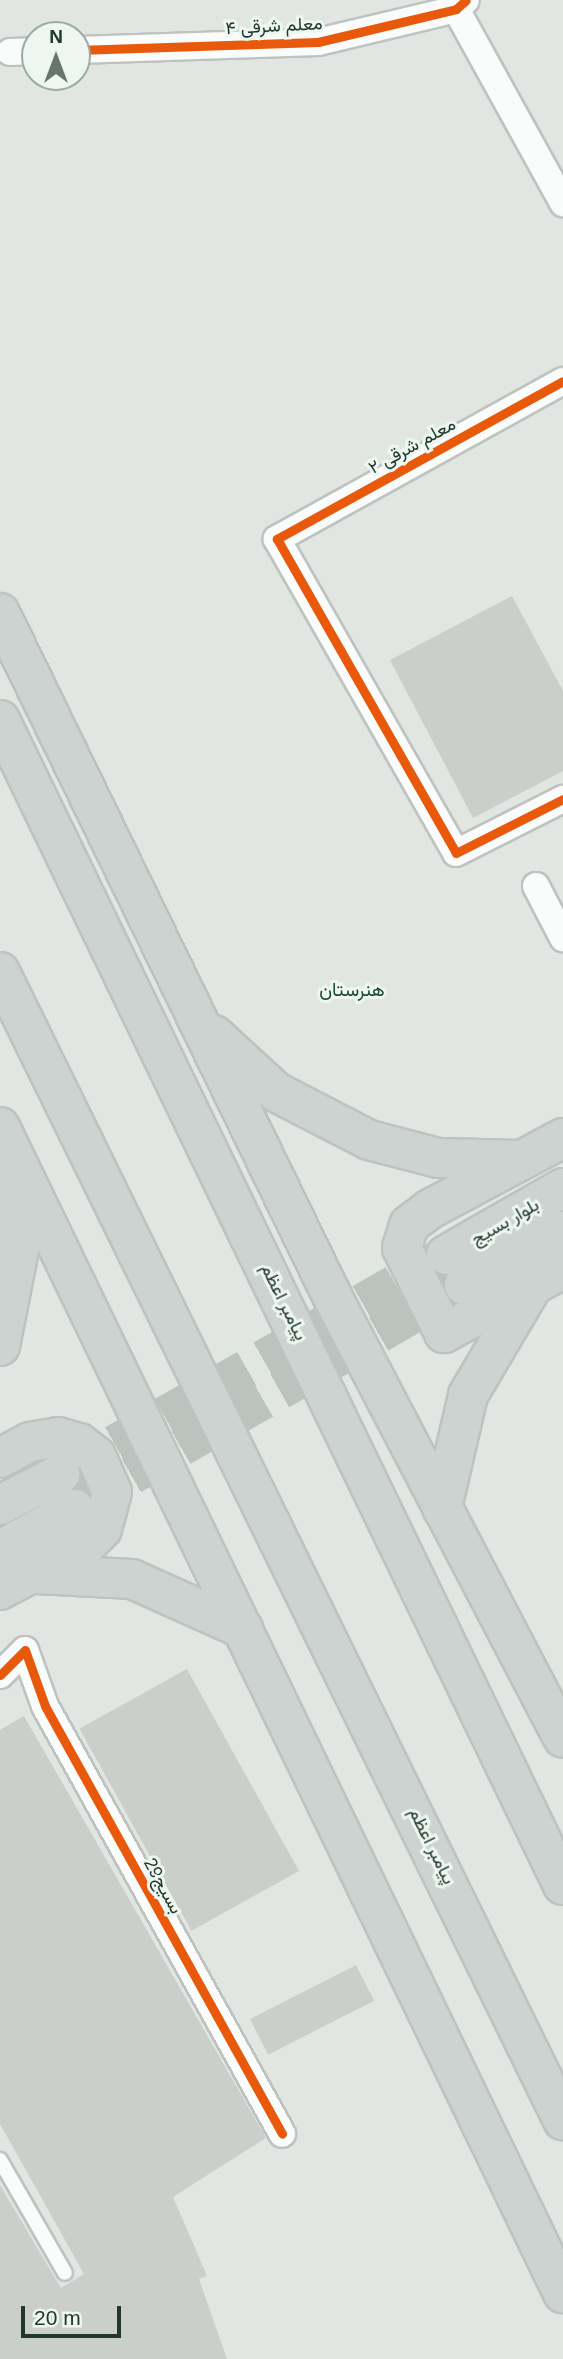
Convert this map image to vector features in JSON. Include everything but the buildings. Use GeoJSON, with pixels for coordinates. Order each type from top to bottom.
{"type":"FeatureCollection","features":[{"type":"Feature","properties":{"kind":"main road"},"geometry":{"type":"LineString","coordinates":[[0,613],[372,1374],[563,1738]]}},
{"type":"Feature","properties":{"kind":"main road","name":"پیامبر اعظم"},"geometry":{"type":"LineString","coordinates":[[0,720],[330,1398],[563,1885]]}},
{"type":"Feature","properties":{"kind":"main road","name":"پیامبر اعظم"},"geometry":{"type":"LineString","coordinates":[[0,972],[563,2120]]}},
{"type":"Feature","properties":{"kind":"main road"},"geometry":{"type":"LineString","coordinates":[[198,1020],[275,1092],[369,1140],[438,1158],[522,1160]]}},
{"type":"Feature","properties":{"kind":"main road"},"geometry":{"type":"LineString","coordinates":[[0,1127],[563,2292]]}},
{"type":"Feature","properties":{"kind":"main road"},"geometry":{"type":"LineString","coordinates":[[548,1278],[444,1333],[402,1248],[408,1224],[563,1138]]}},
{"type":"Feature","properties":{"kind":"main road"},"geometry":{"type":"LineString","coordinates":[[0,1346],[19,1250],[19,1166]]}},
{"type":"Feature","properties":{"kind":"main road","name":"بلوار بسیج"},"geometry":{"type":"LineString","coordinates":[[563,1188],[455,1270],[563,1231]]}},
{"type":"Feature","properties":{"kind":"main road"},"geometry":{"type":"LineString","coordinates":[[442,1508],[468,1395],[548,1278]]}},
{"type":"Feature","properties":{"kind":"main road"},"geometry":{"type":"LineString","coordinates":[[330,1398],[372,1374]]}},
{"type":"Feature","properties":{"kind":"main road"},"geometry":{"type":"LineString","coordinates":[[0,1458],[30,1442],[58,1437],[96,1456],[108,1474],[112,1492],[102,1529],[16,1582]]}},
{"type":"Feature","properties":{"kind":"main road"},"geometry":{"type":"LineString","coordinates":[[0,1505],[67,1492],[0,1550]]}},
{"type":"Feature","properties":{"kind":"main road"},"geometry":{"type":"LineString","coordinates":[[16,1582],[132,1579],[243,1629]]}},
{"type":"Feature","properties":{"kind":"street","name":"معلم شرقی ۴"},"geometry":{"type":"LineString","coordinates":[[91,50],[318,42],[461,4]]}},
{"type":"Feature","properties":{"kind":"street"},"geometry":{"type":"LineString","coordinates":[[461,4],[563,203]]}},
{"type":"Feature","properties":{"kind":"street","name":"معلم شرقی ۲"},"geometry":{"type":"LineString","coordinates":[[563,381],[277,539],[456,853],[563,799]]}},
{"type":"Feature","properties":{"kind":"street"},"geometry":{"type":"LineString","coordinates":[[536,886],[563,938]]}},
{"type":"Feature","properties":{"kind":"street","name":"بسیج29"},"geometry":{"type":"LineString","coordinates":[[0,1675],[24,1650],[46,1706],[282,2134]]}},
{"type":"Feature","properties":{"kind":"lane"},"geometry":{"type":"LineString","coordinates":[[0,2160],[65,2273]]}},
{"type":"Feature","properties":{"kind":"tunnel"},"geometry":{"type":"LineString","coordinates":[[65,1472],[444,1256]]}},
{"type":"Feature","properties":{"kind":"tunnel"},"geometry":{"type":"LineString","coordinates":[[82,1504],[464,1285]]}},
{"type":"Feature","properties":{"kind":"cycle path"},"geometry":{"type":"LineString","coordinates":[[91,50],[318,42],[456,9],[466,0]]}},
{"type":"Feature","properties":{"kind":"cycle path"},"geometry":{"type":"LineString","coordinates":[[563,381],[277,539],[456,853],[563,799]]}},
{"type":"Feature","properties":{"kind":"cycle path"},"geometry":{"type":"LineString","coordinates":[[0,1675],[25,1650],[45,1706],[282,2134]]}},
{"type":"Feature","properties":{"kind":"district","name":"هنرستان"},"geometry":{"type":"Point","coordinates":[352,990]}}]}
